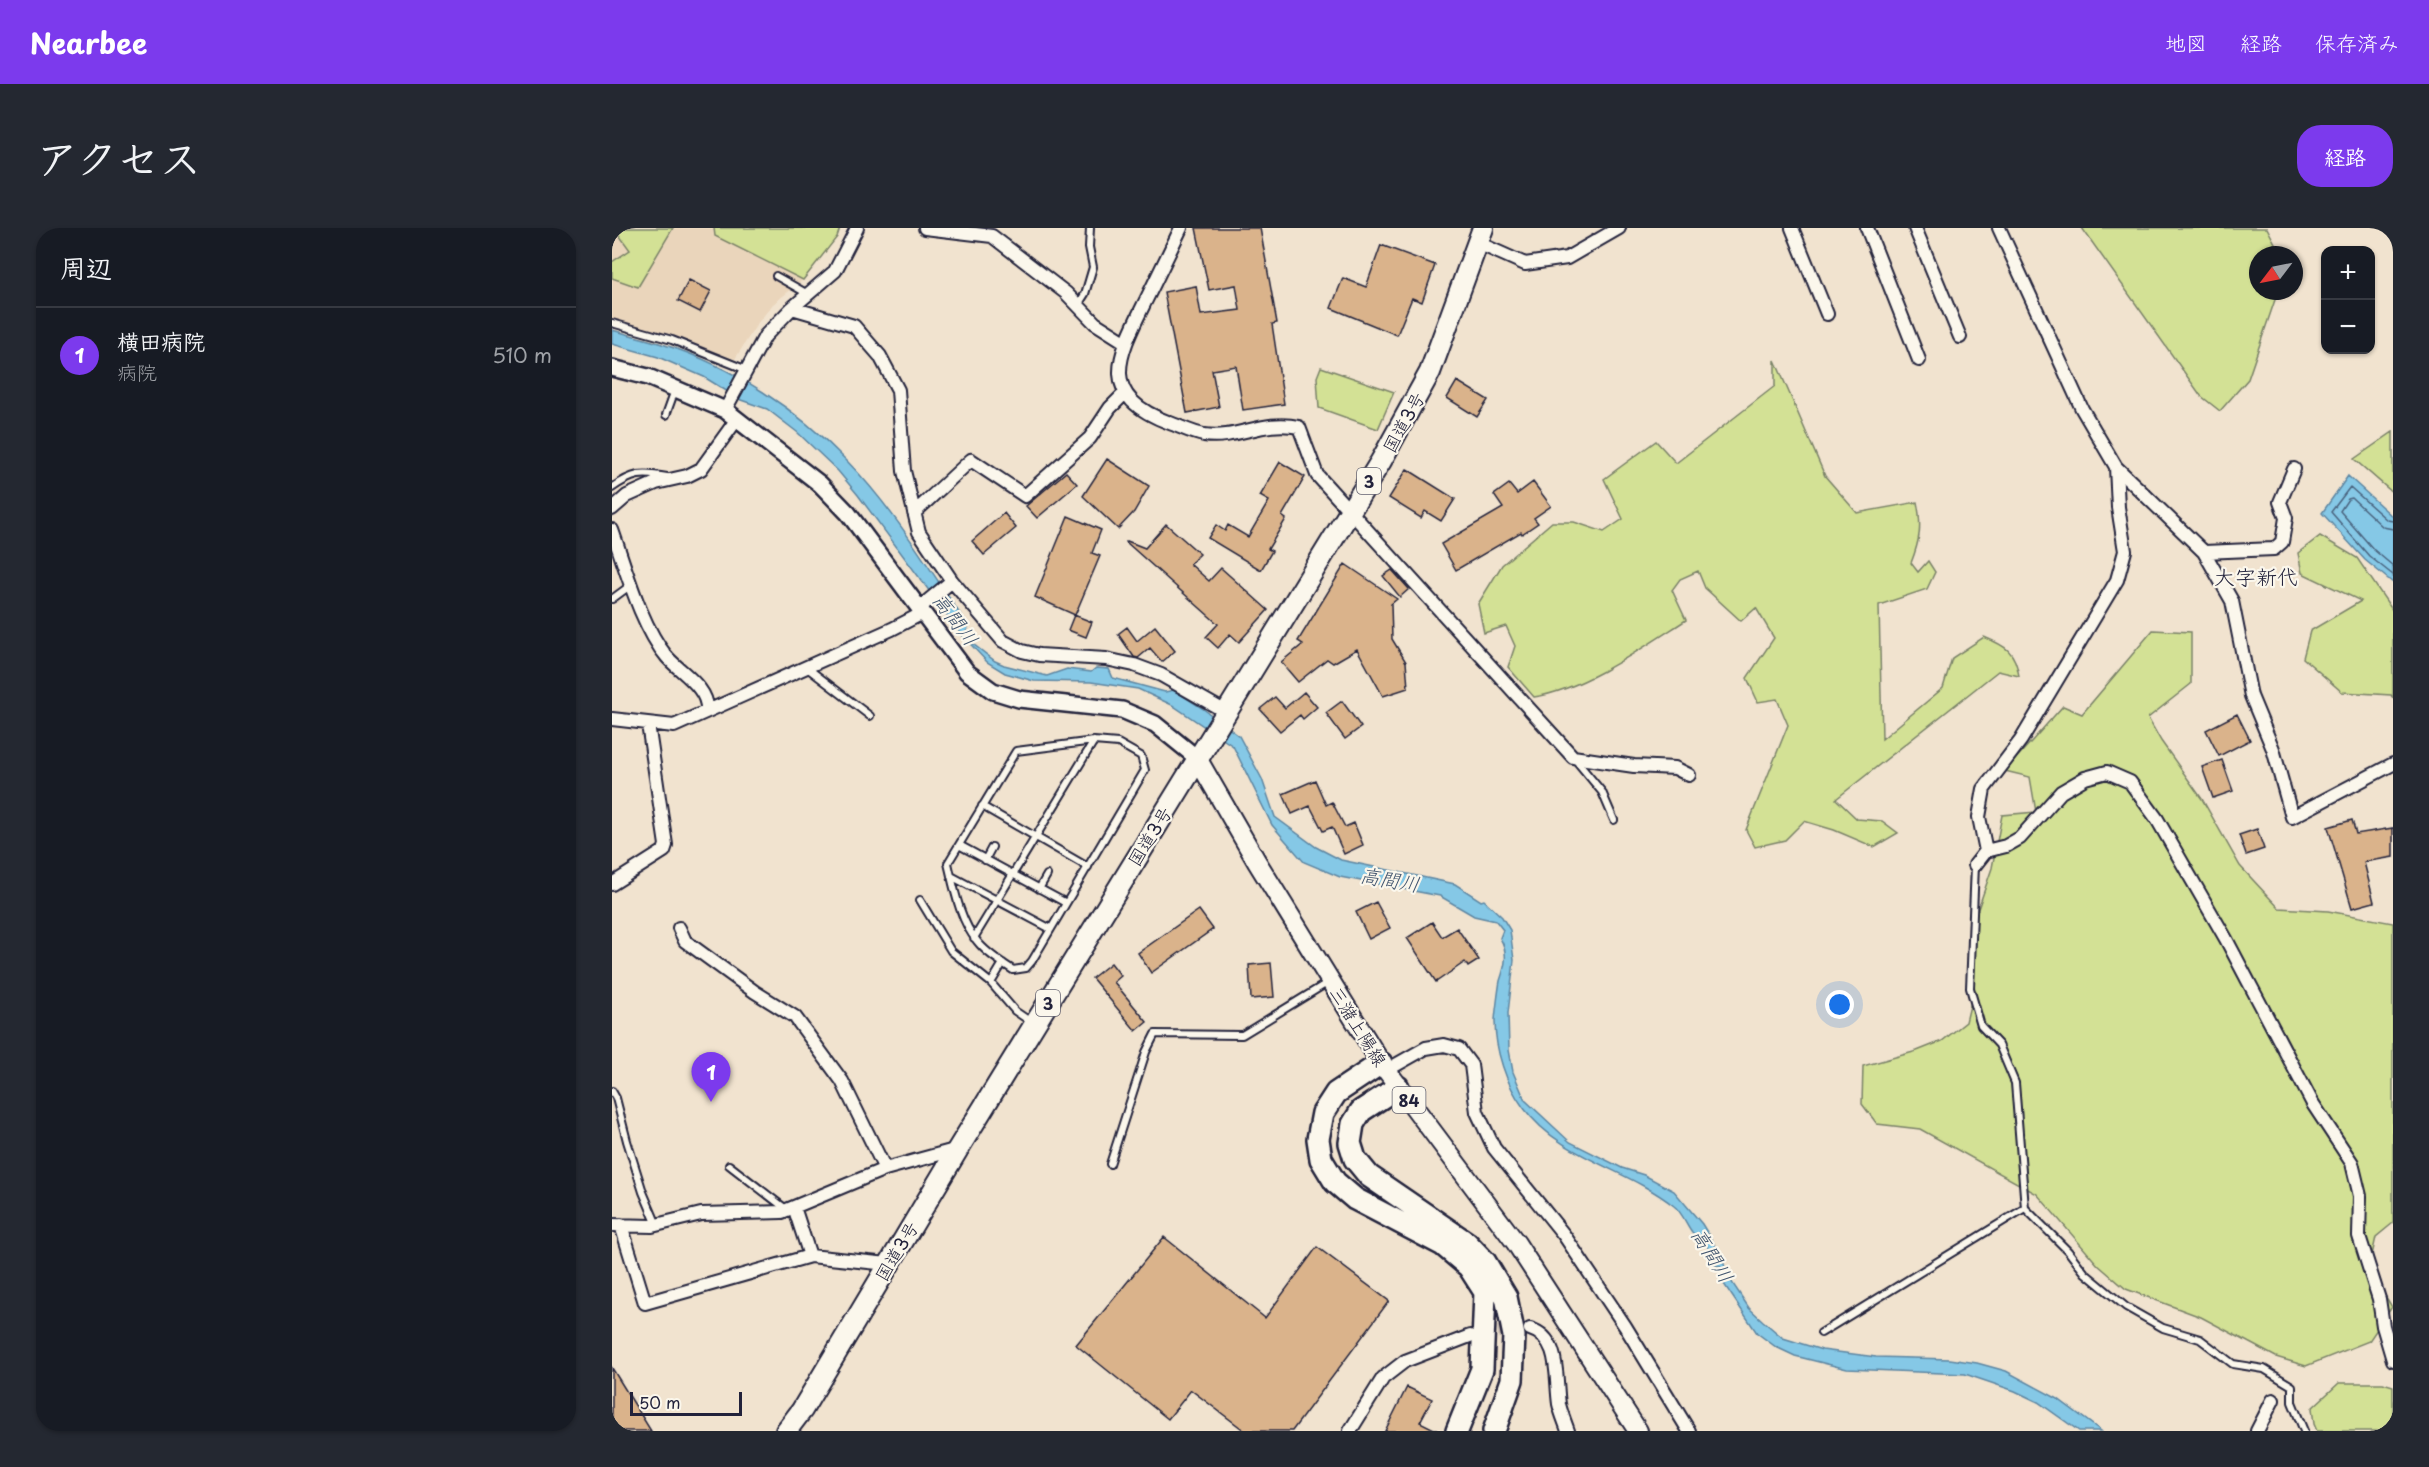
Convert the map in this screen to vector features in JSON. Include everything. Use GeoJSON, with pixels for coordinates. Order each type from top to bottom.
{"type":"FeatureCollection","features":[{"type":"Feature","properties":{"kind":"highway","name":"国道3号"},"geometry":{"type":"LineString","coordinates":[[786,1431],[802,1410],[888,1264],[1202,750],[1352,511],[1430,372],[1480,236]]}},
{"type":"Feature","properties":{"kind":"highway"},"geometry":{"type":"LineString","coordinates":[[1389,1073],[1336,1094],[1323,1113],[1318,1139],[1321,1159],[1335,1182],[1355,1199],[1443,1245],[1469,1267],[1485,1292],[1482,1369],[1457,1431]]}},
{"type":"Feature","properties":{"kind":"highway"},"geometry":{"type":"LineString","coordinates":[[1389,1073],[1353,1124],[1350,1143],[1355,1159],[1369,1176],[1467,1243],[1485,1262],[1506,1297],[1514,1336],[1512,1380],[1494,1431]]}},
{"type":"Feature","properties":{"kind":"main road","name":"三潴上陽線"},"geometry":{"type":"LineString","coordinates":[[1202,750],[1330,981],[1389,1073],[1516,1243],[1638,1431]]}},
{"type":"Feature","properties":{"kind":"street"},"geometry":{"type":"LineString","coordinates":[[612,510],[627,496],[656,483],[701,469],[765,336],[792,308],[835,271],[857,228]]}},
{"type":"Feature","properties":{"kind":"street"},"geometry":{"type":"LineString","coordinates":[[925,228],[992,232],[1066,293],[1095,323],[1125,342]]}},
{"type":"Feature","properties":{"kind":"street"},"geometry":{"type":"LineString","coordinates":[[1181,228],[1125,342],[1119,366],[1125,393],[1132,403],[1149,415],[1204,435],[1233,434],[1284,423],[1299,427],[1317,475],[1573,757],[1634,766],[1676,768],[1689,775]]}},
{"type":"Feature","properties":{"kind":"street"},"geometry":{"type":"LineString","coordinates":[[1480,236],[1524,264],[1567,258],[1619,228]]}},
{"type":"Feature","properties":{"kind":"street"},"geometry":{"type":"LineString","coordinates":[[1792,228],[1827,314]]}},
{"type":"Feature","properties":{"kind":"street"},"geometry":{"type":"LineString","coordinates":[[1867,228],[1919,360]]}},
{"type":"Feature","properties":{"kind":"street"},"geometry":{"type":"LineString","coordinates":[[1915,228],[1960,337]]}},
{"type":"Feature","properties":{"kind":"street"},"geometry":{"type":"LineString","coordinates":[[1999,228],[2082,409],[2116,467],[2204,552],[2232,601],[2250,696],[2273,749],[2292,817],[2393,764]]}},
{"type":"Feature","properties":{"kind":"street"},"geometry":{"type":"LineString","coordinates":[[792,308],[855,326],[880,356],[898,390],[904,471],[919,532],[950,583],[1002,641],[1022,651],[1039,655],[1106,659],[1134,665],[1161,675],[1224,715]]}},
{"type":"Feature","properties":{"kind":"street"},"geometry":{"type":"LineString","coordinates":[[612,368],[648,377],[730,410],[820,484],[848,513],[922,608],[967,672],[993,691],[1019,699],[1122,710],[1155,724],[1202,750]]}},
{"type":"Feature","properties":{"kind":"street"},"geometry":{"type":"LineString","coordinates":[[914,513],[972,460],[1026,496],[1090,438],[1110,408],[1125,393]]}},
{"type":"Feature","properties":{"kind":"street"},"geometry":{"type":"LineString","coordinates":[[1986,851],[1979,817],[1984,789],[2021,740],[2117,580],[2125,550],[2118,507],[2116,467]]}},
{"type":"Feature","properties":{"kind":"street"},"geometry":{"type":"LineString","coordinates":[[2204,552],[2274,549],[2282,542],[2286,518],[2280,502],[2294,469]]}},
{"type":"Feature","properties":{"kind":"street"},"geometry":{"type":"LineString","coordinates":[[612,530],[653,636],[667,657],[702,693],[708,702],[707,711]]}},
{"type":"Feature","properties":{"kind":"street"},"geometry":{"type":"LineString","coordinates":[[612,718],[674,726],[892,629],[922,608],[950,583]]}},
{"type":"Feature","properties":{"kind":"street"},"geometry":{"type":"LineString","coordinates":[[612,884],[664,851],[666,845],[648,724]]}},
{"type":"Feature","properties":{"kind":"street"},"geometry":{"type":"LineString","coordinates":[[1975,866],[1986,851],[2006,846],[2020,838],[2061,792],[2085,778],[2107,772],[2130,782],[2168,839],[2226,939],[2313,1104],[2352,1163],[2360,1196],[2359,1236],[2379,1299],[2383,1326],[2393,1360]]}},
{"type":"Feature","properties":{"kind":"street"},"geometry":{"type":"LineString","coordinates":[[679,928],[685,941],[755,992],[795,1017],[842,1081],[885,1169]]}},
{"type":"Feature","properties":{"kind":"street"},"geometry":{"type":"LineString","coordinates":[[1389,1073],[1426,1048],[1444,1045],[1459,1049],[1471,1065],[1477,1112],[1494,1148],[1570,1244],[1625,1326],[1689,1431]]}},
{"type":"Feature","properties":{"kind":"street"},"geometry":{"type":"LineString","coordinates":[[888,1264],[810,1256],[645,1303],[614,1224],[657,1225],[701,1214],[782,1212],[885,1169],[958,1149]]}},
{"type":"Feature","properties":{"kind":"street"},"geometry":{"type":"LineString","coordinates":[[790,1208],[810,1256]]}},
{"type":"Feature","properties":{"kind":"street"},"geometry":{"type":"LineString","coordinates":[[1530,1329],[1541,1332],[1553,1348],[1560,1407],[1568,1431]]}},
{"type":"Feature","properties":{"kind":"street"},"geometry":{"type":"LineString","coordinates":[[1350,1431],[1383,1378],[1405,1360],[1470,1336]]}},
{"type":"Feature","properties":{"kind":"street"},"geometry":{"type":"LineString","coordinates":[[2257,1431],[2273,1400]]}},
{"type":"Feature","properties":{"kind":"lane"},"geometry":{"type":"LineString","coordinates":[[1078,305],[1085,294],[1093,267],[1089,246],[1090,228]]}},
{"type":"Feature","properties":{"kind":"lane"},"geometry":{"type":"LineString","coordinates":[[776,276],[808,294]]}},
{"type":"Feature","properties":{"kind":"lane"},"geometry":{"type":"LineString","coordinates":[[612,323],[672,340],[745,374]]}},
{"type":"Feature","properties":{"kind":"lane"},"geometry":{"type":"LineString","coordinates":[[666,415],[676,388]]}},
{"type":"Feature","properties":{"kind":"lane"},"geometry":{"type":"LineString","coordinates":[[612,488],[629,476],[652,474],[677,478]]}},
{"type":"Feature","properties":{"kind":"lane"},"geometry":{"type":"LineString","coordinates":[[612,599],[632,585]]}},
{"type":"Feature","properties":{"kind":"lane"},"geometry":{"type":"LineString","coordinates":[[805,666],[870,716]]}},
{"type":"Feature","properties":{"kind":"lane"},"geometry":{"type":"LineString","coordinates":[[974,938],[1094,741]]}},
{"type":"Feature","properties":{"kind":"lane"},"geometry":{"type":"LineString","coordinates":[[1094,741],[1118,743],[1141,756],[1145,770],[1026,968],[1013,970],[974,938],[954,891],[948,863],[1016,751],[1094,741]]}},
{"type":"Feature","properties":{"kind":"lane"},"geometry":{"type":"LineString","coordinates":[[1573,757],[1602,792],[1614,820]]}},
{"type":"Feature","properties":{"kind":"lane"},"geometry":{"type":"LineString","coordinates":[[982,806],[1088,867]]}},
{"type":"Feature","properties":{"kind":"lane"},"geometry":{"type":"LineString","coordinates":[[959,845],[1066,903]]}},
{"type":"Feature","properties":{"kind":"lane"},"geometry":{"type":"LineString","coordinates":[[985,860],[992,847]]}},
{"type":"Feature","properties":{"kind":"lane"},"geometry":{"type":"LineString","coordinates":[[1975,866],[1970,988],[1981,1026],[1999,1045],[2015,1083],[2025,1208],[2068,1251],[2085,1273],[2126,1307],[2163,1328],[2200,1338],[2233,1364],[2264,1369],[2292,1386],[2292,1402],[2304,1431]]}},
{"type":"Feature","properties":{"kind":"lane"},"geometry":{"type":"LineString","coordinates":[[1039,889],[1047,875]]}},
{"type":"Feature","properties":{"kind":"lane"},"geometry":{"type":"LineString","coordinates":[[951,876],[1051,929]]}},
{"type":"Feature","properties":{"kind":"lane"},"geometry":{"type":"LineString","coordinates":[[920,900],[951,951],[991,983],[1015,1011],[1035,1025]]}},
{"type":"Feature","properties":{"kind":"lane"},"geometry":{"type":"LineString","coordinates":[[991,983],[1003,963]]}},
{"type":"Feature","properties":{"kind":"lane"},"geometry":{"type":"LineString","coordinates":[[1110,1164],[1146,1052],[1155,1034],[1242,1035],[1330,981]]}},
{"type":"Feature","properties":{"kind":"lane"},"geometry":{"type":"LineString","coordinates":[[612,1091],[643,1192],[657,1225]]}},
{"type":"Feature","properties":{"kind":"lane"},"geometry":{"type":"LineString","coordinates":[[729,1165],[790,1208]]}},
{"type":"Feature","properties":{"kind":"lane"},"geometry":{"type":"LineString","coordinates":[[1821,1333],[2025,1208]]}},
{"type":"Feature","properties":{"kind":"shaded area"},"geometry":{"type":"Polygon","coordinates":[[[612,228],[714,228],[715,236],[803,280],[773,304],[735,359],[676,337],[612,319],[612,228]]]}},
{"type":"Feature","properties":{"kind":"green space"},"geometry":{"type":"Polygon","coordinates":[[[614,228],[673,228],[638,287],[612,278],[612,262],[630,250],[614,228]]]}},
{"type":"Feature","properties":{"kind":"green space"},"geometry":{"type":"Polygon","coordinates":[[[714,228],[840,228],[837,237],[803,280],[715,236],[714,228]]]}},
{"type":"Feature","properties":{"kind":"green space"},"geometry":{"type":"Polygon","coordinates":[[[2082,228],[2267,228],[2276,246],[2249,246],[2249,300],[2275,300],[2248,379],[2220,411],[2201,396],[2082,228]]]}},
{"type":"Feature","properties":{"kind":"green space"},"geometry":{"type":"Polygon","coordinates":[[[1775,360],[1825,476],[1857,513],[1917,502],[1919,533],[1911,563],[1918,572],[1928,561],[1935,572],[1927,589],[1879,605],[1882,739],[1943,688],[1952,658],[1984,637],[2008,650],[2015,661],[2019,676],[1998,671],[1836,799],[1857,819],[1882,821],[1898,833],[1874,847],[1834,830],[1804,821],[1785,840],[1755,847],[1746,830],[1788,725],[1777,699],[1758,702],[1747,678],[1774,638],[1756,608],[1741,621],[1705,588],[1698,571],[1680,579],[1672,590],[1686,620],[1593,677],[1553,693],[1534,697],[1508,667],[1515,646],[1506,626],[1484,633],[1478,604],[1502,565],[1552,522],[1574,522],[1604,532],[1623,519],[1604,479],[1656,441],[1676,463],[1775,386],[1775,360]]]}},
{"type":"Feature","properties":{"kind":"green space"},"geometry":{"type":"Polygon","coordinates":[[[1321,367],[1394,392],[1378,429],[1319,408],[1317,377],[1321,367]]]}},
{"type":"Feature","properties":{"kind":"green space"},"geometry":{"type":"Polygon","coordinates":[[[2393,432],[2393,493],[2354,459],[2393,432]]]}},
{"type":"Feature","properties":{"kind":"green space"},"geometry":{"type":"Polygon","coordinates":[[[2320,536],[2357,558],[2393,611],[2393,698],[2391,695],[2342,692],[2303,658],[2310,631],[2361,601],[2302,573],[2298,553],[2320,536]]]}},
{"type":"Feature","properties":{"kind":"green space"},"geometry":{"type":"Polygon","coordinates":[[[2153,630],[2191,632],[2191,684],[2148,718],[2161,741],[2202,799],[2240,866],[2279,908],[2328,911],[2393,923],[2393,1223],[2376,1237],[2369,1269],[2392,1307],[2369,1341],[2306,1366],[2276,1357],[2201,1317],[2126,1289],[2098,1265],[2037,1194],[1920,1129],[1877,1124],[1862,1104],[1863,1066],[1917,1051],[1942,1041],[1966,1022],[1974,989],[1976,915],[1992,868],[2002,815],[2036,812],[2030,777],[2005,771],[2063,706],[2082,714],[2153,630]]]}},
{"type":"Feature","properties":{"kind":"green space"},"geometry":{"type":"Polygon","coordinates":[[[2339,1383],[2383,1383],[2393,1386],[2393,1431],[2317,1431],[2312,1408],[2339,1383]]]}},
{"type":"Feature","properties":{"kind":"water","name":"高間川"},"geometry":{"type":"Polygon","coordinates":[[[612,330],[690,354],[739,377],[786,407],[828,442],[864,480],[911,540],[968,626],[967,634],[973,644],[995,661],[1047,676],[1067,669],[1091,672],[1096,668],[1109,669],[1113,678],[1165,692],[1174,690],[1239,736],[1262,779],[1275,817],[1316,847],[1341,860],[1455,884],[1481,901],[1484,900],[1502,917],[1510,930],[1514,960],[1508,1013],[1509,1050],[1513,1072],[1525,1100],[1570,1142],[1674,1191],[1702,1224],[1719,1252],[1731,1281],[1749,1308],[1783,1338],[1822,1350],[1876,1357],[1950,1359],[2006,1371],[2058,1399],[2101,1431],[2079,1431],[2038,1402],[2015,1391],[1965,1374],[1847,1369],[1795,1356],[1776,1347],[1757,1333],[1724,1284],[1725,1273],[1720,1266],[1712,1264],[1711,1252],[1692,1232],[1677,1209],[1655,1193],[1555,1139],[1538,1124],[1517,1098],[1503,1066],[1497,1043],[1495,1021],[1505,954],[1500,938],[1503,930],[1496,921],[1474,916],[1440,896],[1340,877],[1304,862],[1272,825],[1233,746],[1172,705],[1138,689],[1091,682],[1034,681],[1005,673],[987,662],[962,635],[858,495],[838,471],[797,432],[767,409],[741,400],[704,377],[658,357],[612,344],[612,330]]]}},
{"type":"Feature","properties":{"kind":"water"},"geometry":{"type":"Polygon","coordinates":[[[2348,476],[2393,517],[2393,583],[2365,560],[2322,513],[2348,476]]]}},
{"type":"Feature","properties":{"kind":"building"},"geometry":{"type":"Polygon","coordinates":[[[1196,228],[1260,228],[1277,323],[1272,324],[1284,404],[1243,410],[1236,366],[1212,370],[1219,407],[1187,413],[1164,292],[1196,286],[1201,315],[1240,310],[1236,285],[1209,290],[1196,228]]]}},
{"type":"Feature","properties":{"kind":"building"},"geometry":{"type":"Polygon","coordinates":[[[1381,245],[1435,265],[1422,302],[1412,298],[1397,335],[1331,308],[1343,278],[1366,287],[1381,245]]]}},
{"type":"Feature","properties":{"kind":"building"},"geometry":{"type":"Polygon","coordinates":[[[689,280],[711,291],[700,312],[678,301],[689,280]]]}},
{"type":"Feature","properties":{"kind":"building"},"geometry":{"type":"Polygon","coordinates":[[[1457,381],[1488,400],[1477,417],[1447,398],[1457,381]]]}},
{"type":"Feature","properties":{"kind":"building"},"geometry":{"type":"Polygon","coordinates":[[[1107,459],[1149,486],[1134,512],[1118,529],[1083,496],[1107,459]]]}},
{"type":"Feature","properties":{"kind":"building"},"geometry":{"type":"Polygon","coordinates":[[[1280,462],[1305,477],[1282,516],[1286,519],[1268,549],[1272,551],[1261,570],[1208,538],[1216,525],[1225,531],[1228,525],[1248,537],[1269,501],[1260,496],[1280,462]]]}},
{"type":"Feature","properties":{"kind":"building"},"geometry":{"type":"Polygon","coordinates":[[[1407,469],[1455,499],[1441,521],[1425,511],[1421,518],[1389,498],[1407,469]]]}},
{"type":"Feature","properties":{"kind":"building"},"geometry":{"type":"Polygon","coordinates":[[[1066,472],[1077,484],[1037,518],[1026,506],[1066,472]]]}},
{"type":"Feature","properties":{"kind":"building"},"geometry":{"type":"Polygon","coordinates":[[[1533,482],[1551,506],[1534,518],[1538,523],[1456,570],[1441,544],[1503,508],[1494,495],[1509,484],[1517,494],[1533,482]]]}},
{"type":"Feature","properties":{"kind":"building"},"geometry":{"type":"Polygon","coordinates":[[[1004,513],[1016,528],[984,555],[972,541],[1004,513]]]}},
{"type":"Feature","properties":{"kind":"building"},"geometry":{"type":"Polygon","coordinates":[[[1068,516],[1101,530],[1092,553],[1100,556],[1075,615],[1035,597],[1068,516]]]}},
{"type":"Feature","properties":{"kind":"building"},"geometry":{"type":"Polygon","coordinates":[[[1166,524],[1200,554],[1190,564],[1209,581],[1221,568],[1268,610],[1239,642],[1230,634],[1218,648],[1206,637],[1218,624],[1126,542],[1145,548],[1166,524]]]}},
{"type":"Feature","properties":{"kind":"building"},"geometry":{"type":"Polygon","coordinates":[[[1345,564],[1397,599],[1391,604],[1392,639],[1406,662],[1408,688],[1383,696],[1357,649],[1333,663],[1327,659],[1298,682],[1281,662],[1303,644],[1298,641],[1345,564]]]}},
{"type":"Feature","properties":{"kind":"building"},"geometry":{"type":"Polygon","coordinates":[[[1392,570],[1409,589],[1400,597],[1383,576],[1392,570]]]}},
{"type":"Feature","properties":{"kind":"building"},"geometry":{"type":"Polygon","coordinates":[[[1074,615],[1092,622],[1086,637],[1068,630],[1074,615]]]}},
{"type":"Feature","properties":{"kind":"building"},"geometry":{"type":"Polygon","coordinates":[[[1155,626],[1175,651],[1162,662],[1150,648],[1138,658],[1134,657],[1118,634],[1127,627],[1137,641],[1155,626]]]}},
{"type":"Feature","properties":{"kind":"building"},"geometry":{"type":"Polygon","coordinates":[[[1304,692],[1317,707],[1303,719],[1300,715],[1280,731],[1260,709],[1275,697],[1285,708],[1304,692]]]}},
{"type":"Feature","properties":{"kind":"building"},"geometry":{"type":"Polygon","coordinates":[[[1342,701],[1361,727],[1345,739],[1326,713],[1342,701]]]}},
{"type":"Feature","properties":{"kind":"building"},"geometry":{"type":"Polygon","coordinates":[[[2237,714],[2250,740],[2219,756],[2206,730],[2237,714]]]}},
{"type":"Feature","properties":{"kind":"building"},"geometry":{"type":"Polygon","coordinates":[[[2222,760],[2233,791],[2213,798],[2202,767],[2222,760]]]}},
{"type":"Feature","properties":{"kind":"building"},"geometry":{"type":"Polygon","coordinates":[[[1315,780],[1326,805],[1332,802],[1345,827],[1354,823],[1363,845],[1344,854],[1332,827],[1323,831],[1310,806],[1292,814],[1283,794],[1315,780]]]}},
{"type":"Feature","properties":{"kind":"building"},"geometry":{"type":"Polygon","coordinates":[[[2352,820],[2356,834],[2393,828],[2393,857],[2364,862],[2374,902],[2352,908],[2328,827],[2352,820]]]}},
{"type":"Feature","properties":{"kind":"building"},"geometry":{"type":"Polygon","coordinates":[[[2257,829],[2264,849],[2246,855],[2239,835],[2257,829]]]}},
{"type":"Feature","properties":{"kind":"building"},"geometry":{"type":"Polygon","coordinates":[[[1376,902],[1390,928],[1369,939],[1356,912],[1376,902]]]}},
{"type":"Feature","properties":{"kind":"building"},"geometry":{"type":"Polygon","coordinates":[[[1199,910],[1213,929],[1151,973],[1138,953],[1199,910]]]}},
{"type":"Feature","properties":{"kind":"building"},"geometry":{"type":"Polygon","coordinates":[[[1432,922],[1442,937],[1457,928],[1479,960],[1468,967],[1465,962],[1436,982],[1407,938],[1432,922]]]}},
{"type":"Feature","properties":{"kind":"building"},"geometry":{"type":"Polygon","coordinates":[[[1111,963],[1121,976],[1114,982],[1147,1022],[1136,1031],[1092,978],[1111,963]]]}},
{"type":"Feature","properties":{"kind":"building"},"geometry":{"type":"Polygon","coordinates":[[[1271,963],[1274,997],[1251,999],[1249,965],[1271,963]]]}},
{"type":"Feature","properties":{"kind":"building"},"geometry":{"type":"Polygon","coordinates":[[[1164,1237],[1265,1318],[1317,1247],[1389,1301],[1292,1431],[1245,1431],[1191,1390],[1168,1419],[1076,1345],[1164,1237]]]}},
{"type":"Feature","properties":{"kind":"building"},"geometry":{"type":"Polygon","coordinates":[[[612,1368],[651,1431],[612,1431],[612,1368]]]}},
{"type":"Feature","properties":{"kind":"building"},"geometry":{"type":"Polygon","coordinates":[[[1407,1387],[1432,1399],[1420,1422],[1438,1431],[1385,1431],[1407,1387]]]}},
{"type":"Feature","properties":{"kind":"tunnel"},"geometry":{"type":"LineString","coordinates":[[1480,1334],[1519,1330]]}},
{"type":"Feature","properties":{"kind":"place","name":"横田病院"},"geometry":{"type":"Point","coordinates":[711,1102]}},
{"type":"Feature","properties":{"kind":"district","name":"大字新代"},"geometry":{"type":"Point","coordinates":[2256,576]}}]}
